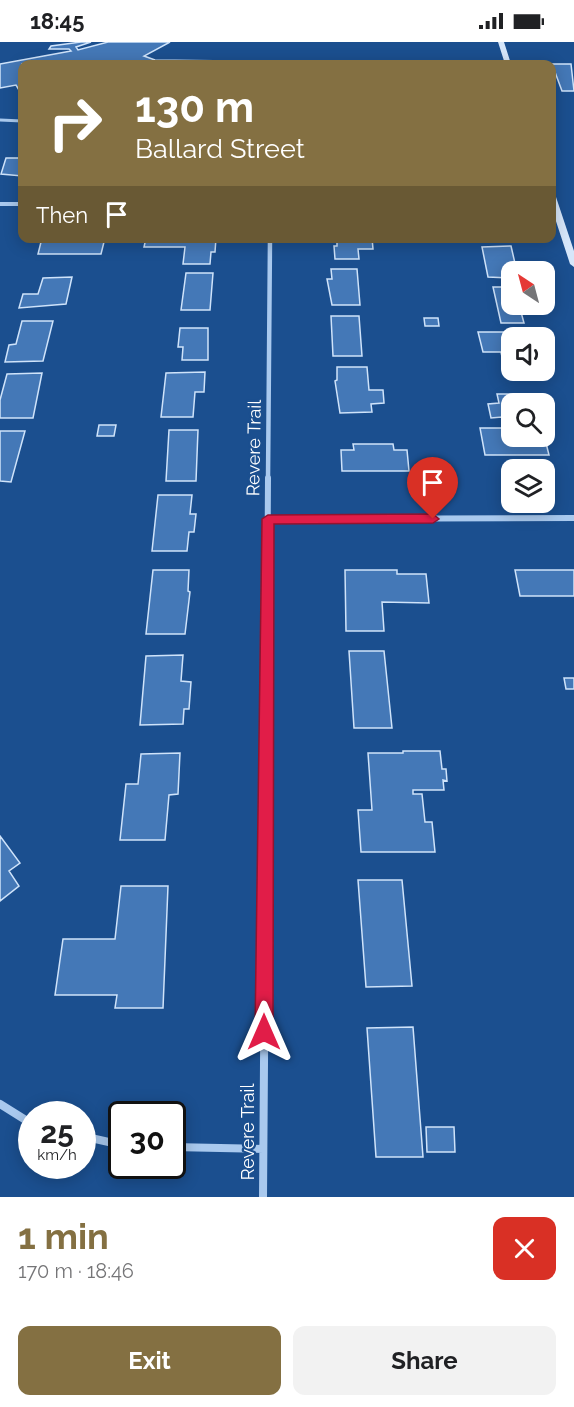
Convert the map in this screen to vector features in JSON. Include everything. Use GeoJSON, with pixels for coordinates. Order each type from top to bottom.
{"type":"FeatureCollection","features":[{"type":"Feature","properties":{"kind":"street"},"geometry":{"type":"LineString","coordinates":[[501,42],[507,60]]}},
{"type":"Feature","properties":{"kind":"street"},"geometry":{"type":"LineString","coordinates":[[0,204],[18,204]]}},
{"type":"Feature","properties":{"kind":"street"},"geometry":{"type":"LineString","coordinates":[[556,209],[574,264]]}},
{"type":"Feature","properties":{"kind":"street","name":"Revere Trail"},"geometry":{"type":"LineString","coordinates":[[263,1197],[270,243]]}},
{"type":"Feature","properties":{"kind":"street"},"geometry":{"type":"LineString","coordinates":[[268,519],[574,518]]}},
{"type":"Feature","properties":{"kind":"street"},"geometry":{"type":"LineString","coordinates":[[0,1104],[18,1115]]}},
{"type":"Feature","properties":{"kind":"street"},"geometry":{"type":"LineString","coordinates":[[186,1147],[263,1149]]}},
{"type":"Feature","properties":{"kind":"lane"},"geometry":{"type":"LineString","coordinates":[[0,120],[18,120]]}},
{"type":"Feature","properties":{"kind":"building"},"geometry":{"type":"Polygon","coordinates":[[[91,42],[76,47],[78,50],[108,42],[170,42],[144,56],[155,60],[22,60],[71,51],[69,49],[49,49],[51,46],[91,42]]]}},
{"type":"Feature","properties":{"kind":"building"},"geometry":{"type":"Polygon","coordinates":[[[18,61],[18,88],[16,85],[0,88],[0,64],[18,61]]]}},
{"type":"Feature","properties":{"kind":"building"},"geometry":{"type":"Polygon","coordinates":[[[556,64],[571,64],[574,91],[562,91],[556,75],[556,64]]]}},
{"type":"Feature","properties":{"kind":"building"},"geometry":{"type":"Polygon","coordinates":[[[6,158],[18,158],[18,176],[1,174],[6,158]]]}},
{"type":"Feature","properties":{"kind":"building"},"geometry":{"type":"Polygon","coordinates":[[[41,243],[104,243],[101,254],[38,254],[41,243]]]}},
{"type":"Feature","properties":{"kind":"building"},"geometry":{"type":"Polygon","coordinates":[[[145,243],[216,243],[215,252],[211,252],[210,264],[183,264],[185,247],[144,247],[145,243]]]}},
{"type":"Feature","properties":{"kind":"building"},"geometry":{"type":"Polygon","coordinates":[[[337,243],[372,243],[373,249],[358,249],[359,259],[335,259],[334,246],[337,246],[337,243]]]}},
{"type":"Feature","properties":{"kind":"building"},"geometry":{"type":"Polygon","coordinates":[[[511,246],[514,261],[501,261],[501,278],[488,277],[482,247],[511,246]]]}},
{"type":"Feature","properties":{"kind":"building"},"geometry":{"type":"Polygon","coordinates":[[[331,269],[357,269],[360,305],[332,305],[327,279],[332,279],[331,269]]]}},
{"type":"Feature","properties":{"kind":"building"},"geometry":{"type":"Polygon","coordinates":[[[186,273],[213,273],[210,310],[181,310],[186,273]]]}},
{"type":"Feature","properties":{"kind":"building"},"geometry":{"type":"Polygon","coordinates":[[[72,277],[66,304],[19,308],[23,294],[38,294],[43,278],[72,277]]]}},
{"type":"Feature","properties":{"kind":"building"},"geometry":{"type":"Polygon","coordinates":[[[493,287],[501,287],[501,315],[522,315],[524,323],[501,323],[493,287]]]}},
{"type":"Feature","properties":{"kind":"building"},"geometry":{"type":"Polygon","coordinates":[[[331,316],[359,316],[362,356],[333,356],[331,316]]]}},
{"type":"Feature","properties":{"kind":"building"},"geometry":{"type":"Polygon","coordinates":[[[424,318],[438,318],[439,326],[425,326],[424,318]]]}},
{"type":"Feature","properties":{"kind":"building"},"geometry":{"type":"Polygon","coordinates":[[[22,321],[53,321],[43,361],[5,362],[9,345],[16,344],[22,321]]]}},
{"type":"Feature","properties":{"kind":"building"},"geometry":{"type":"Polygon","coordinates":[[[180,328],[208,328],[208,360],[182,360],[183,347],[178,347],[180,328]]]}},
{"type":"Feature","properties":{"kind":"building"},"geometry":{"type":"Polygon","coordinates":[[[478,332],[501,332],[501,352],[483,352],[478,332]]]}},
{"type":"Feature","properties":{"kind":"building"},"geometry":{"type":"Polygon","coordinates":[[[337,367],[367,367],[369,390],[383,390],[384,403],[371,404],[372,412],[340,413],[335,381],[337,380],[337,367]]]}},
{"type":"Feature","properties":{"kind":"building"},"geometry":{"type":"Polygon","coordinates":[[[205,372],[204,392],[195,392],[193,417],[161,417],[166,373],[205,372]]]}},
{"type":"Feature","properties":{"kind":"building"},"geometry":{"type":"Polygon","coordinates":[[[42,373],[33,418],[0,418],[0,400],[7,374],[42,373]]]}},
{"type":"Feature","properties":{"kind":"building"},"geometry":{"type":"Polygon","coordinates":[[[497,394],[501,394],[501,417],[491,418],[488,404],[499,403],[497,394]]]}},
{"type":"Feature","properties":{"kind":"building"},"geometry":{"type":"Polygon","coordinates":[[[99,425],[116,425],[114,436],[97,436],[99,425]]]}},
{"type":"Feature","properties":{"kind":"building"},"geometry":{"type":"Polygon","coordinates":[[[480,428],[501,428],[501,447],[547,447],[549,455],[485,455],[480,428]]]}},
{"type":"Feature","properties":{"kind":"building"},"geometry":{"type":"Polygon","coordinates":[[[169,430],[198,430],[196,481],[166,481],[169,430]]]}},
{"type":"Feature","properties":{"kind":"building"},"geometry":{"type":"Polygon","coordinates":[[[0,431],[25,431],[11,482],[0,481],[0,431]]]}},
{"type":"Feature","properties":{"kind":"building"},"geometry":{"type":"Polygon","coordinates":[[[353,444],[393,444],[394,450],[407,450],[409,471],[342,471],[341,450],[354,450],[353,444]]]}},
{"type":"Feature","properties":{"kind":"building"},"geometry":{"type":"Polygon","coordinates":[[[158,495],[192,495],[190,514],[196,514],[194,532],[189,532],[187,551],[152,551],[158,495]]]}},
{"type":"Feature","properties":{"kind":"building"},"geometry":{"type":"Polygon","coordinates":[[[153,570],[189,570],[188,591],[190,592],[185,634],[146,634],[153,570]]]}},
{"type":"Feature","properties":{"kind":"building"},"geometry":{"type":"Polygon","coordinates":[[[345,570],[397,570],[397,574],[426,574],[429,603],[382,602],[384,631],[346,631],[345,570]]]}},
{"type":"Feature","properties":{"kind":"building"},"geometry":{"type":"Polygon","coordinates":[[[515,570],[574,570],[574,596],[520,596],[515,570]]]}},
{"type":"Feature","properties":{"kind":"building"},"geometry":{"type":"Polygon","coordinates":[[[349,651],[384,651],[392,728],[354,728],[349,651]]]}},
{"type":"Feature","properties":{"kind":"building"},"geometry":{"type":"Polygon","coordinates":[[[183,655],[181,681],[191,682],[189,709],[184,709],[183,724],[140,725],[146,656],[183,655]]]}},
{"type":"Feature","properties":{"kind":"building"},"geometry":{"type":"Polygon","coordinates":[[[564,678],[574,678],[574,689],[566,689],[564,678]]]}},
{"type":"Feature","properties":{"kind":"building"},"geometry":{"type":"Polygon","coordinates":[[[403,751],[440,751],[442,769],[446,769],[447,781],[443,780],[444,790],[413,790],[413,794],[422,794],[425,822],[432,822],[435,852],[361,852],[358,810],[372,810],[368,753],[403,753],[403,751]]]}},
{"type":"Feature","properties":{"kind":"building"},"geometry":{"type":"Polygon","coordinates":[[[180,753],[178,794],[169,795],[165,840],[120,840],[126,784],[138,784],[141,754],[180,753]]]}},
{"type":"Feature","properties":{"kind":"building"},"geometry":{"type":"Polygon","coordinates":[[[0,836],[20,863],[9,871],[19,886],[0,901],[0,836]]]}},
{"type":"Feature","properties":{"kind":"building"},"geometry":{"type":"Polygon","coordinates":[[[358,880],[402,880],[412,986],[366,987],[358,880]]]}},
{"type":"Feature","properties":{"kind":"building"},"geometry":{"type":"Polygon","coordinates":[[[121,886],[168,886],[163,1008],[115,1008],[117,995],[55,995],[63,939],[115,939],[121,886]]]}},
{"type":"Feature","properties":{"kind":"building"},"geometry":{"type":"Polygon","coordinates":[[[413,1027],[423,1157],[376,1157],[367,1028],[413,1027]]]}},
{"type":"Feature","properties":{"kind":"building"},"geometry":{"type":"Polygon","coordinates":[[[426,1127],[454,1127],[455,1152],[427,1152],[426,1127]]]}},
{"type":"Feature","properties":{"kind":"route"},"geometry":{"type":"LineString","coordinates":[[264,1032],[268,519],[433,519]]}}]}
